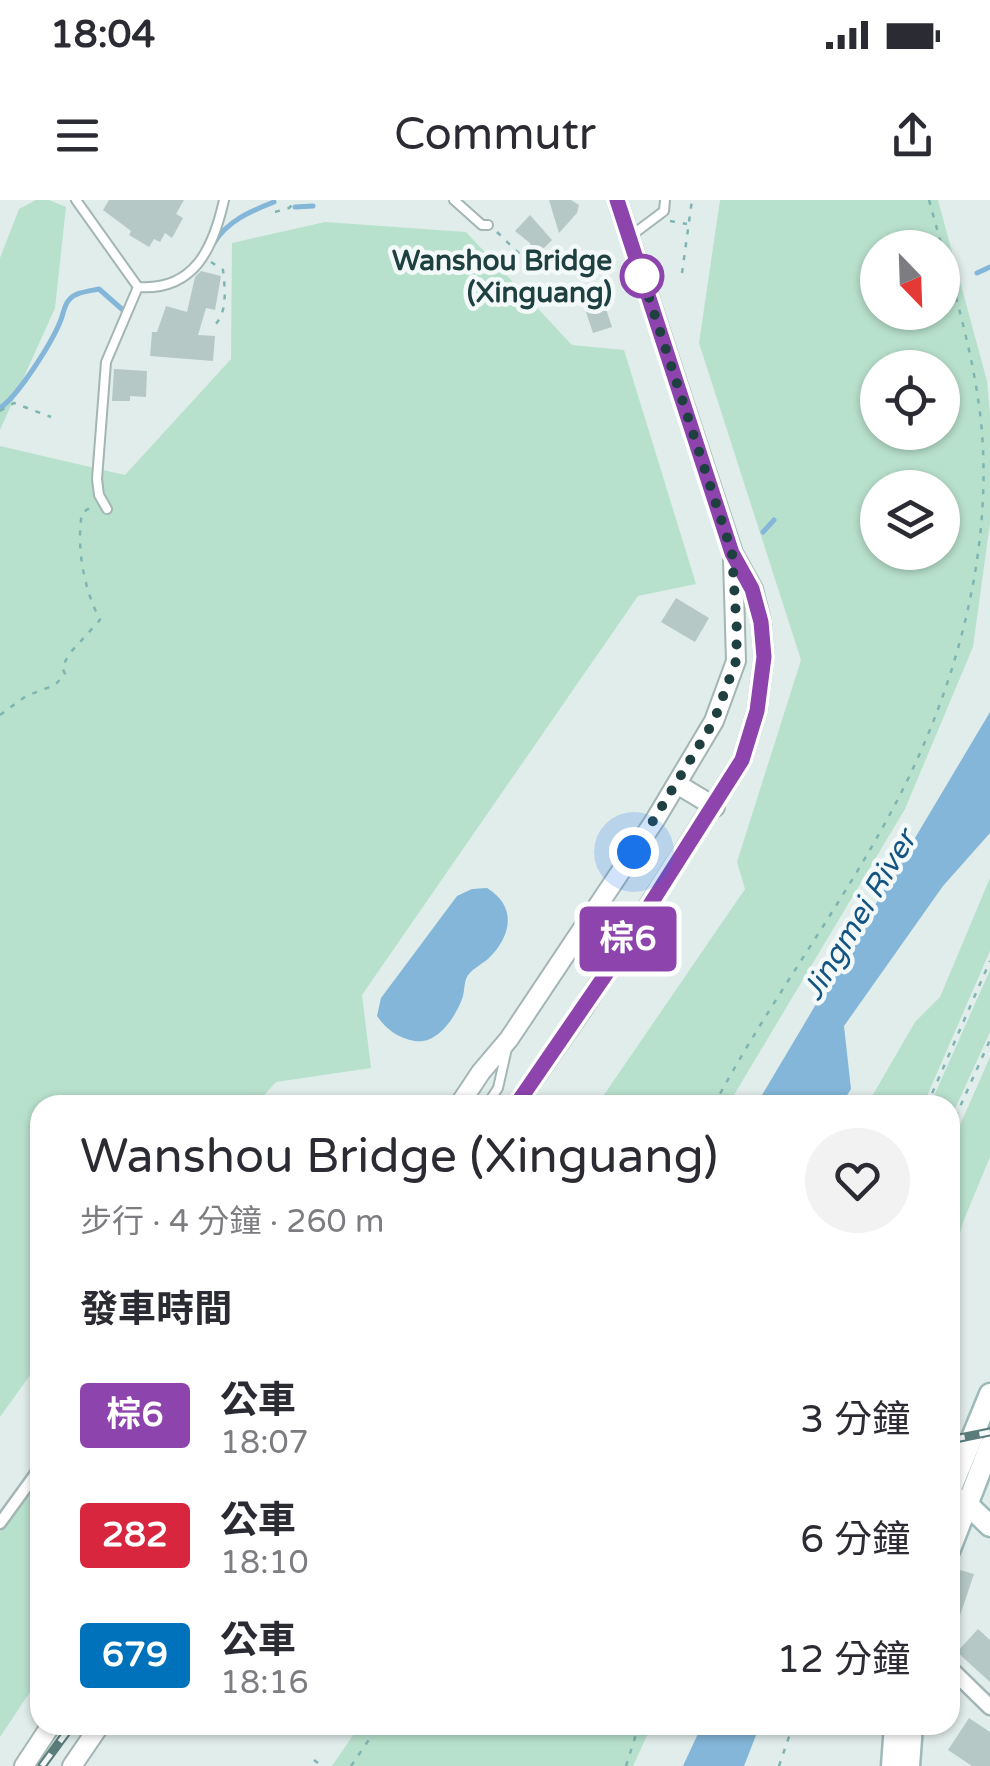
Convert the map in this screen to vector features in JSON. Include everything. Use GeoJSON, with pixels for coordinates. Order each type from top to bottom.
{"type":"FeatureCollection","features":[{"type":"Feature","properties":{"kind":"main road"},"geometry":{"type":"LineString","coordinates":[[960,1482],[990,1394]]}},
{"type":"Feature","properties":{"kind":"main road"},"geometry":{"type":"LineString","coordinates":[[960,1490],[990,1446]]}},
{"type":"Feature","properties":{"kind":"main road"},"geometry":{"type":"LineString","coordinates":[[960,1501],[990,1526]]}},
{"type":"Feature","properties":{"kind":"main road"},"geometry":{"type":"LineString","coordinates":[[892,1766],[894,1735]]}},
{"type":"Feature","properties":{"kind":"main road"},"geometry":{"type":"LineString","coordinates":[[909,1766],[911,1735]]}},
{"type":"Feature","properties":{"kind":"street"},"geometry":{"type":"LineString","coordinates":[[523,1095],[715,807],[742,760],[757,711],[764,657],[761,622],[752,589],[732,553],[617,200]]}},
{"type":"Feature","properties":{"kind":"street"},"geometry":{"type":"LineString","coordinates":[[467,1095],[509,1039],[677,784],[714,721],[736,661],[732,553]]}},
{"type":"Feature","properties":{"kind":"street"},"geometry":{"type":"LineString","coordinates":[[677,784],[715,807]]}},
{"type":"Feature","properties":{"kind":"street"},"geometry":{"type":"LineString","coordinates":[[0,1523],[30,1482]]}},
{"type":"Feature","properties":{"kind":"street"},"geometry":{"type":"LineString","coordinates":[[960,1678],[990,1707]]}},
{"type":"Feature","properties":{"kind":"street"},"geometry":{"type":"LineString","coordinates":[[24,1766],[45,1735]]}},
{"type":"Feature","properties":{"kind":"street"},"geometry":{"type":"LineString","coordinates":[[72,1766],[93,1735]]}},
{"type":"Feature","properties":{"kind":"lane"},"geometry":{"type":"LineString","coordinates":[[76,200],[138,287]]}},
{"type":"Feature","properties":{"kind":"lane"},"geometry":{"type":"LineString","coordinates":[[138,287],[155,288],[182,280],[194,271],[219,223],[224,200]]}},
{"type":"Feature","properties":{"kind":"lane"},"geometry":{"type":"LineString","coordinates":[[454,200],[482,226],[488,224]]}},
{"type":"Feature","properties":{"kind":"lane"},"geometry":{"type":"LineString","coordinates":[[629,238],[664,211],[664,200]]}},
{"type":"Feature","properties":{"kind":"lane"},"geometry":{"type":"LineString","coordinates":[[107,509],[99,496],[99,435],[106,362],[138,287]]}},
{"type":"Feature","properties":{"kind":"lane"},"geometry":{"type":"LineString","coordinates":[[493,1095],[509,1039]]}},
{"type":"Feature","properties":{"kind":"path"},"geometry":{"type":"LineString","coordinates":[[275,212],[289,208],[296,200]]}},
{"type":"Feature","properties":{"kind":"path"},"geometry":{"type":"LineString","coordinates":[[682,273],[692,200]]}},
{"type":"Feature","properties":{"kind":"path"},"geometry":{"type":"LineString","coordinates":[[928,200],[937,230]]}},
{"type":"Feature","properties":{"kind":"path"},"geometry":{"type":"LineString","coordinates":[[669,220],[689,224]]}},
{"type":"Feature","properties":{"kind":"path"},"geometry":{"type":"LineString","coordinates":[[488,224],[533,267]]}},
{"type":"Feature","properties":{"kind":"path"},"geometry":{"type":"LineString","coordinates":[[202,256],[223,270],[224,312],[214,326]]}},
{"type":"Feature","properties":{"kind":"path"},"geometry":{"type":"LineString","coordinates":[[720,1095],[907,782],[940,709],[965,623],[979,538],[983,450],[960,313]]}},
{"type":"Feature","properties":{"kind":"path"},"geometry":{"type":"LineString","coordinates":[[0,412],[14,403],[51,418]]}},
{"type":"Feature","properties":{"kind":"path"},"geometry":{"type":"LineString","coordinates":[[0,715],[26,696],[54,685],[64,674],[62,666],[70,653],[100,620],[91,602],[78,538],[82,514],[99,496]]}},
{"type":"Feature","properties":{"kind":"path"},"geometry":{"type":"LineString","coordinates":[[930,1095],[990,962]]}},
{"type":"Feature","properties":{"kind":"path"},"geometry":{"type":"LineString","coordinates":[[960,1107],[990,1040]]}},
{"type":"Feature","properties":{"kind":"path"},"geometry":{"type":"LineString","coordinates":[[351,1766],[371,1735]]}},
{"type":"Feature","properties":{"kind":"path"},"geometry":{"type":"LineString","coordinates":[[626,1766],[637,1735]]}},
{"type":"Feature","properties":{"kind":"path"},"geometry":{"type":"LineString","coordinates":[[780,1766],[790,1735]]}},
{"type":"Feature","properties":{"kind":"path"},"geometry":{"type":"LineString","coordinates":[[314,1760],[322,1766]]}},
{"type":"Feature","properties":{"kind":"green space"},"geometry":{"type":"Polygon","coordinates":[[[36,200],[66,207],[55,308],[0,430],[0,258],[19,209],[36,200]]]}},
{"type":"Feature","properties":{"kind":"green space"},"geometry":{"type":"Polygon","coordinates":[[[720,200],[938,200],[946,230],[860,230],[860,330],[960,330],[960,281],[987,381],[990,414],[990,523],[973,647],[905,809],[734,1095],[604,1095],[745,889],[737,862],[801,660],[699,343],[720,200]]]}},
{"type":"Feature","properties":{"kind":"green space"},"geometry":{"type":"Polygon","coordinates":[[[325,222],[466,232],[572,345],[624,350],[696,584],[638,596],[362,995],[371,1068],[276,1082],[264,1095],[30,1095],[30,1375],[0,1417],[0,446],[125,475],[231,359],[232,243],[325,222]]]}},
{"type":"Feature","properties":{"kind":"green space"},"geometry":{"type":"Polygon","coordinates":[[[990,878],[990,951],[927,1095],[873,1095],[915,1022],[940,997],[990,878]]]}},
{"type":"Feature","properties":{"kind":"green space"},"geometry":{"type":"Polygon","coordinates":[[[990,970],[990,1032],[960,1098],[934,1095],[990,970]]]}},
{"type":"Feature","properties":{"kind":"green space"},"geometry":{"type":"Polygon","coordinates":[[[990,1057],[990,1157],[960,1233],[960,1125],[990,1057]]]}},
{"type":"Feature","properties":{"kind":"green space"},"geometry":{"type":"Polygon","coordinates":[[[30,1492],[30,1692],[0,1737],[0,1532],[30,1492]]]}},
{"type":"Feature","properties":{"kind":"green space"},"geometry":{"type":"Polygon","coordinates":[[[353,1735],[647,1735],[633,1766],[332,1766],[353,1735]]]}},
{"type":"Feature","properties":{"kind":"water"},"geometry":{"type":"Polygon","coordinates":[[[990,712],[990,833],[943,886],[844,1026],[851,1089],[847,1095],[762,1095],[990,712]]]}},
{"type":"Feature","properties":{"kind":"water"},"geometry":{"type":"Polygon","coordinates":[[[487,888],[507,913],[506,932],[496,950],[467,976],[463,996],[451,1020],[439,1034],[423,1041],[393,1033],[377,1016],[381,998],[457,896],[487,888]]]}},
{"type":"Feature","properties":{"kind":"water"},"geometry":{"type":"Polygon","coordinates":[[[697,1735],[756,1735],[744,1766],[683,1766],[697,1735]]]}},
{"type":"Feature","properties":{"kind":"building"},"geometry":{"type":"Polygon","coordinates":[[[109,200],[184,200],[176,214],[183,218],[172,238],[165,233],[160,242],[154,239],[149,247],[129,235],[131,231],[103,210],[109,200]]]}},
{"type":"Feature","properties":{"kind":"building"},"geometry":{"type":"Polygon","coordinates":[[[549,200],[571,200],[579,205],[577,213],[559,233],[549,200]]]}},
{"type":"Feature","properties":{"kind":"building"},"geometry":{"type":"Polygon","coordinates":[[[530,215],[552,240],[533,253],[530,243],[515,231],[530,215]]]}},
{"type":"Feature","properties":{"kind":"building"},"geometry":{"type":"Polygon","coordinates":[[[201,271],[221,276],[215,310],[206,308],[198,335],[215,336],[213,361],[150,356],[152,332],[157,332],[166,306],[187,312],[195,277],[201,271]]]}},
{"type":"Feature","properties":{"kind":"building"},"geometry":{"type":"Polygon","coordinates":[[[599,288],[612,327],[593,333],[580,294],[599,288]]]}},
{"type":"Feature","properties":{"kind":"building"},"geometry":{"type":"Polygon","coordinates":[[[114,369],[147,371],[146,397],[112,401],[114,369]]]}},
{"type":"Feature","properties":{"kind":"building"},"geometry":{"type":"Polygon","coordinates":[[[676,598],[709,618],[695,642],[661,622],[676,598]]]}},
{"type":"Feature","properties":{"kind":"building"},"geometry":{"type":"Polygon","coordinates":[[[960,1570],[974,1574],[960,1615],[960,1570]]]}},
{"type":"Feature","properties":{"kind":"building"},"geometry":{"type":"Polygon","coordinates":[[[978,1629],[990,1640],[990,1682],[960,1655],[960,1649],[978,1629]]]}},
{"type":"Feature","properties":{"kind":"building"},"geometry":{"type":"Polygon","coordinates":[[[969,1718],[990,1732],[990,1766],[972,1766],[948,1750],[969,1718]]]}},
{"type":"Feature","properties":{"kind":"waterway"},"geometry":{"type":"LineString","coordinates":[[214,243],[233,223],[274,202]]}},
{"type":"Feature","properties":{"kind":"waterway"},"geometry":{"type":"LineString","coordinates":[[295,207],[313,206]]}},
{"type":"Feature","properties":{"kind":"waterway"},"geometry":{"type":"LineString","coordinates":[[977,273],[990,267]]}},
{"type":"Feature","properties":{"kind":"waterway"},"geometry":{"type":"LineString","coordinates":[[0,408],[33,369],[72,297],[99,289],[124,311]]}},
{"type":"Feature","properties":{"kind":"waterway"},"geometry":{"type":"LineString","coordinates":[[763,532],[774,520]]}},
{"type":"Feature","properties":{"kind":"railway"},"geometry":{"type":"LineString","coordinates":[[960,1438],[990,1432]]}},
{"type":"Feature","properties":{"kind":"railway"},"geometry":{"type":"LineString","coordinates":[[42,1766],[65,1735]]}},
{"type":"Feature","properties":{"kind":"bus line","name":"棕6"},"geometry":{"type":"LineString","coordinates":[[523,1095],[606,974],[742,760],[757,711],[764,657],[761,622],[752,589],[732,553],[617,200]]}},
{"type":"Feature","properties":{"kind":"place","name":"Wanshou Bridge (Xinguang)"},"geometry":{"type":"Point","coordinates":[642,276]}},
{"type":"Feature","properties":{"kind":"route"},"geometry":{"type":"LineString","coordinates":[[634,852],[714,721],[736,661],[737,632],[732,553],[642,276]]}},
{"type":"Feature","properties":{"kind":"water label","name":"Jingmei River"},"geometry":{"type":"Point","coordinates":[859,915]}}]}
